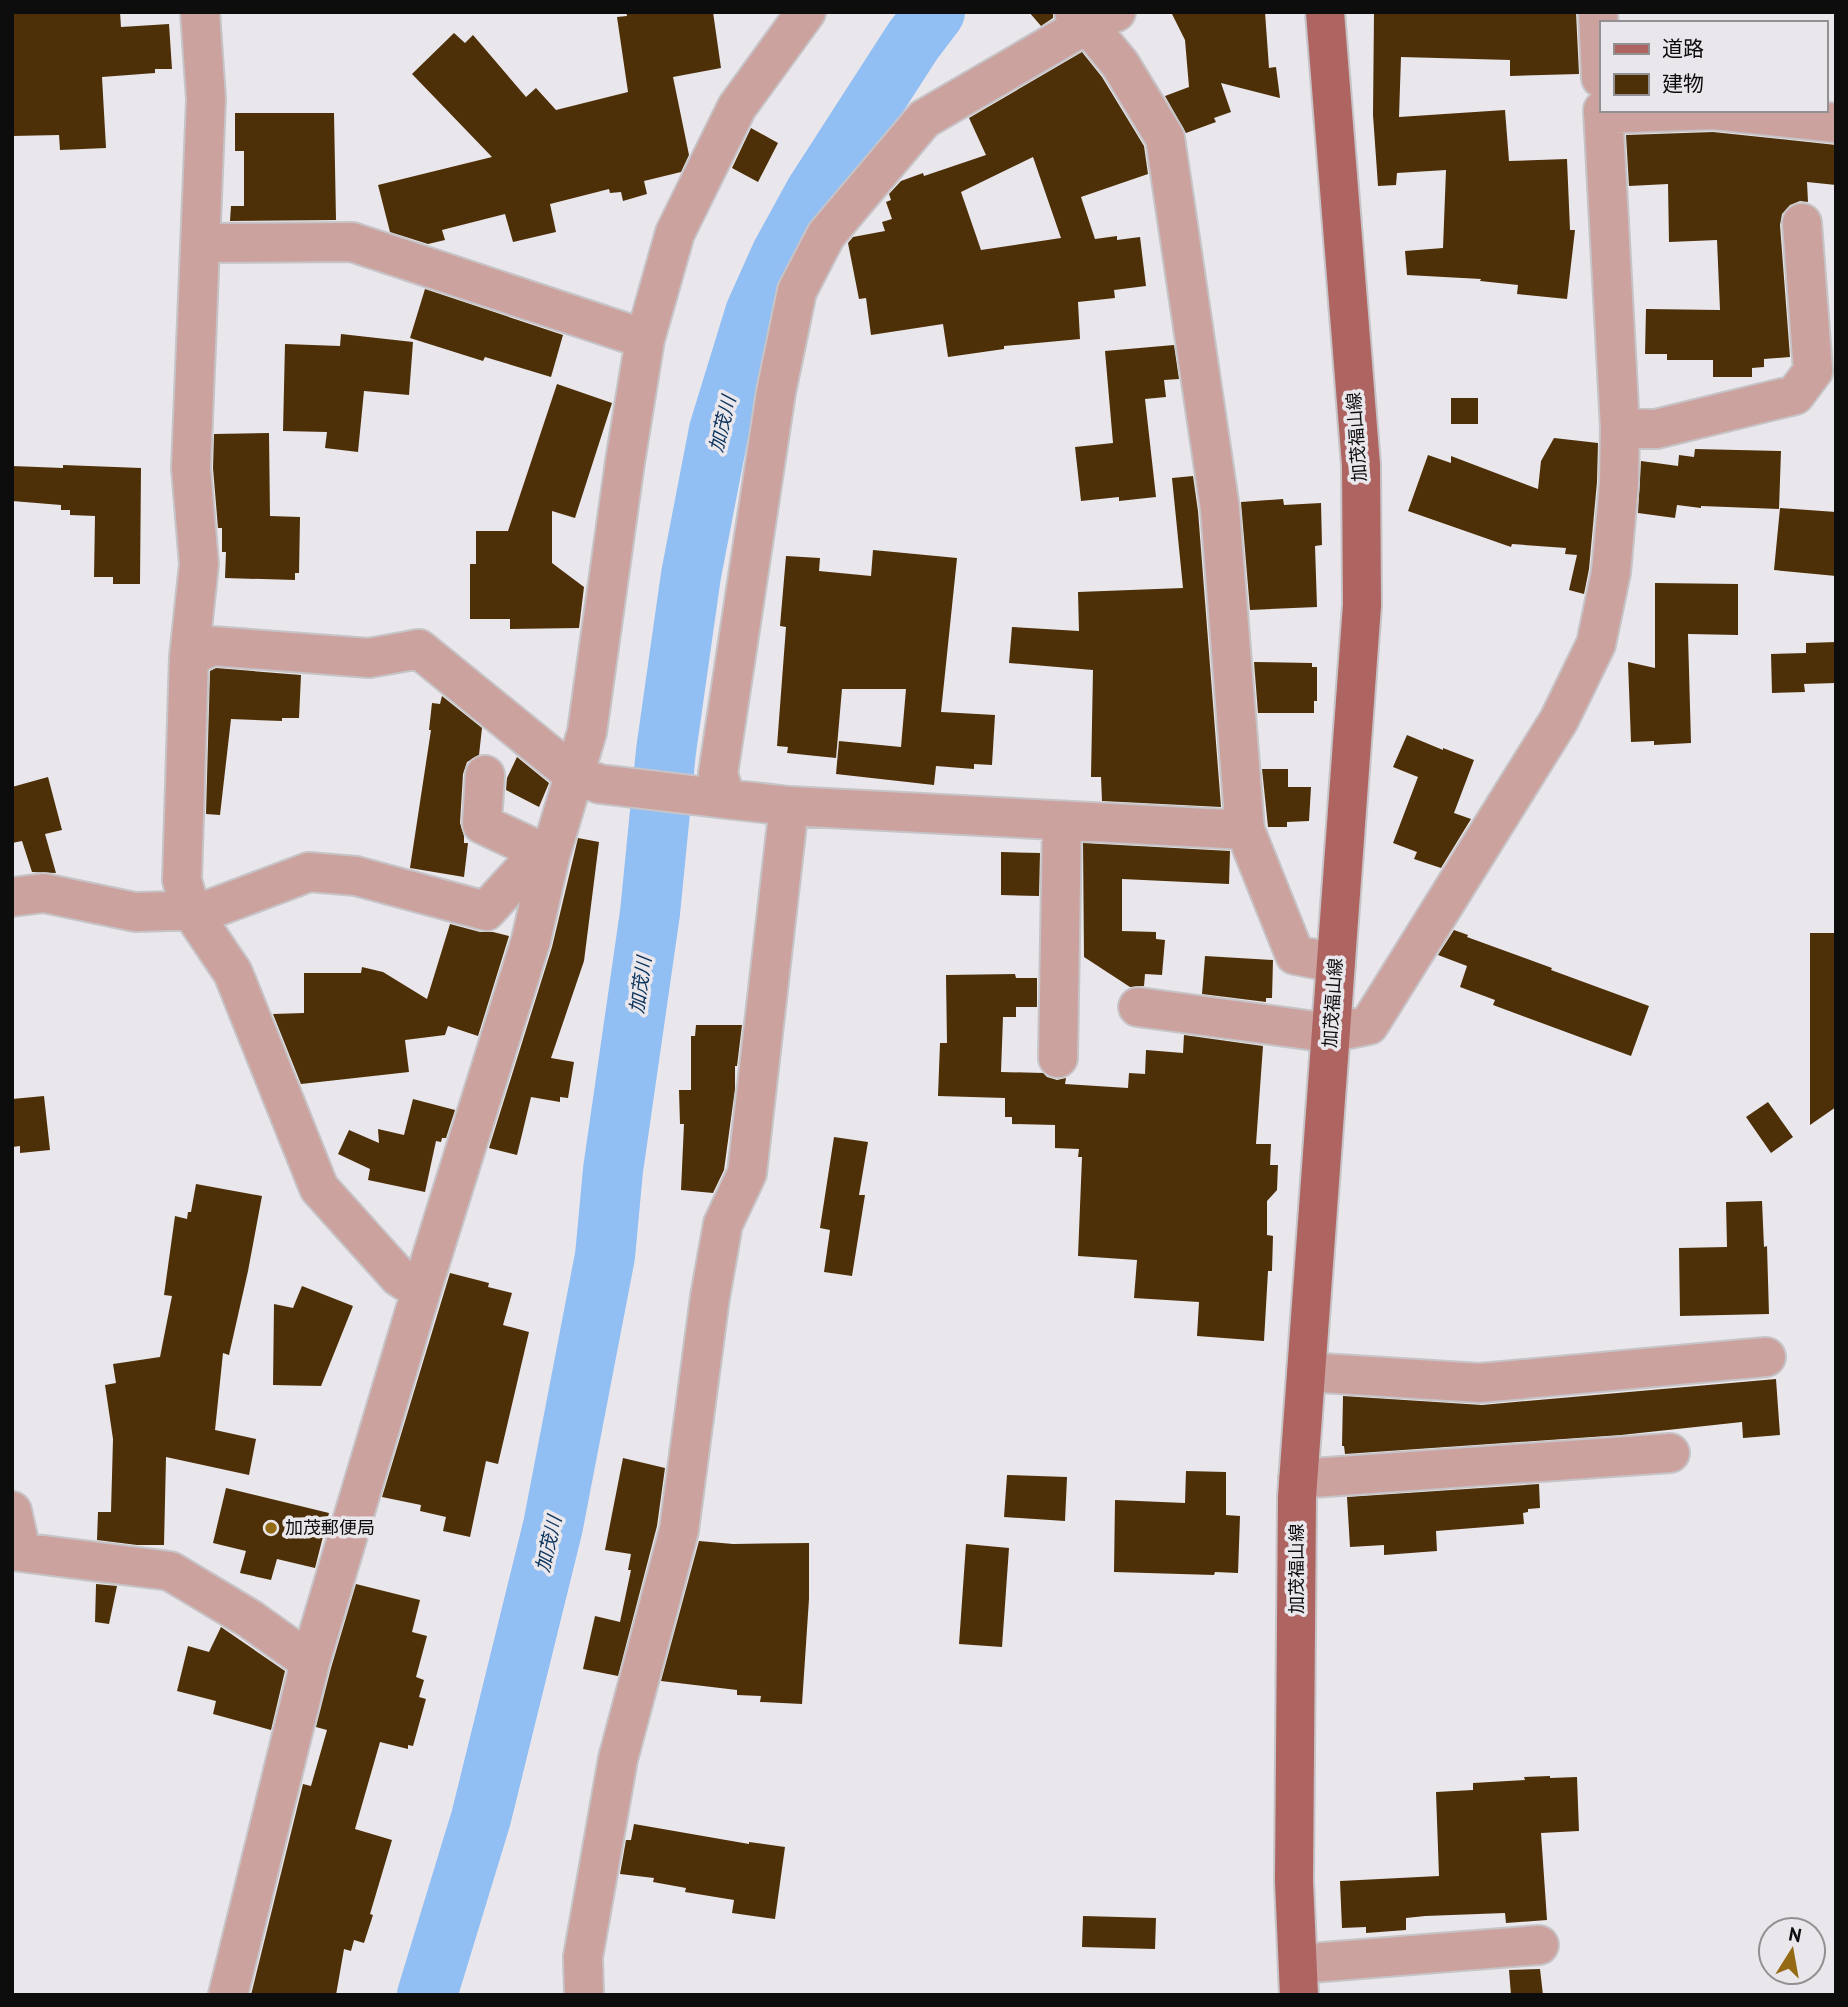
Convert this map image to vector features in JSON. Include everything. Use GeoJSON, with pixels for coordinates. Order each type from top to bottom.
{"type":"FeatureCollection","features":[{"type":"Feature","properties":{"kind":"main road","name":"加茂福山線"},"geometry":{"type":"LineString","coordinates":[[1299,1980],[1294,1868],[1298,1479],[1362,605],[1361,493],[1325,12]]}},
{"type":"Feature","properties":{"kind":"street"},"geometry":{"type":"LineString","coordinates":[[200,12],[206,99],[191,468],[200,564],[189,657],[181,880],[190,909],[233,972],[319,1188],[399,1277],[421,1291]]}},
{"type":"Feature","properties":{"kind":"street"},"geometry":{"type":"LineString","coordinates":[[228,1995],[310,1662],[421,1291],[531,940],[550,856],[587,780],[587,732],[625,462],[645,339],[675,233],[737,107],[806,12]]}},
{"type":"Feature","properties":{"kind":"street"},"geometry":{"type":"LineString","coordinates":[[1598,12],[1600,56]]}},
{"type":"Feature","properties":{"kind":"street"},"geometry":{"type":"LineString","coordinates":[[719,799],[718,774],[776,392],[797,291],[825,235],[924,120],[1092,16],[1165,138],[1220,509],[1245,830],[1295,955],[1336,963]]}},
{"type":"Feature","properties":{"kind":"street"},"geometry":{"type":"LineString","coordinates":[[1138,1007],[1330,1032],[1369,1025],[1565,709],[1596,644],[1611,572],[1619,484],[1620,428],[1603,112]]}},
{"type":"Feature","properties":{"kind":"street"},"geometry":{"type":"LineString","coordinates":[[1733,112],[1836,123]]}},
{"type":"Feature","properties":{"kind":"street"},"geometry":{"type":"LineString","coordinates":[[1620,428],[1656,429],[1795,395],[1813,371],[1802,223]]}},
{"type":"Feature","properties":{"kind":"street"},"geometry":{"type":"LineString","coordinates":[[201,243],[352,242],[645,339]]}},
{"type":"Feature","properties":{"kind":"street"},"geometry":{"type":"LineString","coordinates":[[189,657],[212,646],[369,658],[419,649],[587,780],[789,806],[1245,830]]}},
{"type":"Feature","properties":{"kind":"street"},"geometry":{"type":"LineString","coordinates":[[485,775],[482,824],[550,856]]}},
{"type":"Feature","properties":{"kind":"street"},"geometry":{"type":"LineString","coordinates":[[584,1995],[583,1957],[618,1759],[679,1530],[710,1297],[723,1224],[747,1173],[789,806]]}},
{"type":"Feature","properties":{"kind":"street"},"geometry":{"type":"LineString","coordinates":[[1058,1058],[1062,821]]}},
{"type":"Feature","properties":{"kind":"street"},"geometry":{"type":"LineString","coordinates":[[12,897],[44,893],[135,912],[208,910],[309,872],[356,876],[486,911],[530,863],[550,856]]}},
{"type":"Feature","properties":{"kind":"street"},"geometry":{"type":"LineString","coordinates":[[1306,1373],[1480,1383],[1766,1357]]}},
{"type":"Feature","properties":{"kind":"street"},"geometry":{"type":"LineString","coordinates":[[1298,1479],[1670,1453]]}},
{"type":"Feature","properties":{"kind":"street"},"geometry":{"type":"LineString","coordinates":[[12,1511],[17,1551],[170,1570],[250,1619],[310,1662]]}},
{"type":"Feature","properties":{"kind":"street"},"geometry":{"type":"LineString","coordinates":[[1299,1980],[1539,1945]]}},
{"type":"Feature","properties":{"kind":"building"},"geometry":{"type":"Polygon","coordinates":[[[12,12],[120,12],[121,27],[169,24],[172,69],[102,77],[106,148],[60,150],[59,135],[12,136],[12,12]]]}},
{"type":"Feature","properties":{"kind":"building"},"geometry":{"type":"Polygon","coordinates":[[[626,12],[713,12],[721,68],[673,77],[689,155],[681,172],[644,181],[647,194],[623,201],[621,192],[610,193],[609,189],[550,204],[556,232],[513,242],[505,214],[442,230],[445,240],[428,244],[390,232],[378,185],[492,157],[412,74],[454,33],[465,43],[473,35],[526,97],[536,88],[556,110],[628,92],[617,17],[627,16],[626,12]]]}},
{"type":"Feature","properties":{"kind":"building"},"geometry":{"type":"Polygon","coordinates":[[[1029,12],[1053,12],[1053,18],[1041,26],[1029,12]]]}},
{"type":"Feature","properties":{"kind":"building"},"geometry":{"type":"Polygon","coordinates":[[[1171,12],[1265,12],[1269,68],[1276,67],[1280,98],[1221,83],[1231,112],[1214,118],[1216,122],[1186,133],[1165,96],[1189,87],[1185,40],[1171,12]]]}},
{"type":"Feature","properties":{"kind":"building"},"geometry":{"type":"Polygon","coordinates":[[[1374,12],[1576,12],[1579,74],[1510,76],[1510,60],[1401,57],[1399,117],[1505,110],[1509,161],[1567,159],[1570,230],[1575,230],[1567,299],[1517,294],[1518,285],[1480,281],[1481,279],[1407,275],[1405,251],[1443,248],[1446,170],[1397,173],[1396,185],[1378,186],[1373,115],[1374,12]]]}},
{"type":"Feature","properties":{"kind":"building"},"geometry":{"type":"Polygon","coordinates":[[[1082,52],[1102,77],[1144,146],[1148,174],[1081,197],[1095,239],[1140,237],[1146,286],[1114,290],[1115,298],[1078,302],[1080,339],[1004,346],[1004,349],[948,357],[943,324],[871,335],[866,298],[859,299],[848,243],[853,237],[885,231],[882,222],[892,219],[886,202],[891,200],[889,194],[901,181],[986,155],[969,118],[1082,52]],[[1033,157],[961,192],[981,250],[1061,238],[1033,157]]]}},
{"type":"Feature","properties":{"kind":"building"},"geometry":{"type":"Polygon","coordinates":[[[235,113],[334,113],[336,220],[230,221],[231,206],[244,206],[244,151],[235,151],[235,113]]]}},
{"type":"Feature","properties":{"kind":"building"},"geometry":{"type":"Polygon","coordinates":[[[751,128],[778,143],[758,182],[732,168],[751,128]]]}},
{"type":"Feature","properties":{"kind":"building"},"geometry":{"type":"Polygon","coordinates":[[[1713,132],[1836,145],[1836,185],[1807,182],[1808,202],[1800,201],[1790,205],[1782,214],[1780,225],[1790,357],[1764,359],[1764,367],[1752,368],[1752,377],[1713,377],[1713,360],[1667,360],[1667,354],[1645,354],[1646,309],[1720,310],[1717,240],[1669,242],[1668,184],[1629,186],[1626,135],[1713,132]]]}},
{"type":"Feature","properties":{"kind":"building"},"geometry":{"type":"Polygon","coordinates":[[[425,289],[563,335],[551,377],[485,357],[483,361],[410,338],[425,289]]]}},
{"type":"Feature","properties":{"kind":"building"},"geometry":{"type":"Polygon","coordinates":[[[341,334],[413,342],[409,395],[364,391],[358,452],[325,448],[327,432],[283,431],[285,344],[340,346],[341,334]]]}},
{"type":"Feature","properties":{"kind":"building"},"geometry":{"type":"Polygon","coordinates":[[[1174,345],[1179,379],[1164,380],[1166,397],[1145,399],[1156,497],[1081,501],[1075,447],[1113,443],[1105,351],[1174,345]]]}},
{"type":"Feature","properties":{"kind":"building"},"geometry":{"type":"Polygon","coordinates":[[[557,384],[612,403],[575,518],[552,511],[552,563],[584,587],[579,628],[510,629],[510,619],[470,619],[470,564],[476,564],[476,531],[508,531],[557,384]]]}},
{"type":"Feature","properties":{"kind":"building"},"geometry":{"type":"Polygon","coordinates":[[[1451,398],[1478,398],[1478,424],[1451,424],[1451,398]]]}},
{"type":"Feature","properties":{"kind":"building"},"geometry":{"type":"Polygon","coordinates":[[[269,433],[270,516],[300,517],[299,573],[295,573],[295,580],[225,578],[226,552],[222,552],[222,528],[218,528],[213,468],[214,434],[269,433]]]}},
{"type":"Feature","properties":{"kind":"building"},"geometry":{"type":"Polygon","coordinates":[[[1554,438],[1598,443],[1589,569],[1584,594],[1569,590],[1577,555],[1565,554],[1566,548],[1512,544],[1511,547],[1408,511],[1428,455],[1451,463],[1451,456],[1538,489],[1541,461],[1554,438]]]}},
{"type":"Feature","properties":{"kind":"building"},"geometry":{"type":"Polygon","coordinates":[[[1695,449],[1781,451],[1779,509],[1677,505],[1675,518],[1638,513],[1641,461],[1678,466],[1679,455],[1694,457],[1695,449]]]}},
{"type":"Feature","properties":{"kind":"building"},"geometry":{"type":"Polygon","coordinates":[[[63,465],[141,468],[140,584],[113,584],[113,577],[94,577],[95,516],[70,515],[70,510],[61,510],[61,505],[12,501],[12,466],[63,468],[63,465]]]}},
{"type":"Feature","properties":{"kind":"building"},"geometry":{"type":"Polygon","coordinates":[[[1193,476],[1221,807],[1102,801],[1101,777],[1091,777],[1093,670],[1009,663],[1012,627],[1079,631],[1078,592],[1183,588],[1172,478],[1193,476]]]}},
{"type":"Feature","properties":{"kind":"building"},"geometry":{"type":"Polygon","coordinates":[[[1283,499],[1284,505],[1321,503],[1322,545],[1315,546],[1317,607],[1250,610],[1241,502],[1283,499]]]}},
{"type":"Feature","properties":{"kind":"building"},"geometry":{"type":"Polygon","coordinates":[[[1780,508],[1836,512],[1836,576],[1774,570],[1780,508]]]}},
{"type":"Feature","properties":{"kind":"building"},"geometry":{"type":"Polygon","coordinates":[[[873,550],[957,558],[941,712],[995,715],[992,765],[974,764],[974,769],[936,766],[934,785],[836,774],[839,741],[901,747],[906,689],[842,689],[836,758],[787,753],[788,747],[777,746],[786,627],[780,626],[786,556],[820,558],[819,571],[871,576],[873,550]]]}},
{"type":"Feature","properties":{"kind":"building"},"geometry":{"type":"Polygon","coordinates":[[[1655,583],[1738,584],[1738,635],[1688,634],[1691,743],[1654,745],[1654,741],[1631,742],[1628,662],[1655,668],[1655,583]]]}},
{"type":"Feature","properties":{"kind":"building"},"geometry":{"type":"Polygon","coordinates":[[[1836,642],[1836,683],[1804,684],[1805,692],[1772,693],[1771,654],[1806,653],[1806,643],[1836,642]]]}},
{"type":"Feature","properties":{"kind":"building"},"geometry":{"type":"Polygon","coordinates":[[[1254,662],[1312,663],[1312,667],[1317,667],[1317,701],[1314,701],[1314,713],[1258,713],[1254,662]]]}},
{"type":"Feature","properties":{"kind":"building"},"geometry":{"type":"Polygon","coordinates":[[[216,668],[301,675],[299,718],[282,718],[282,721],[231,719],[220,815],[206,814],[210,671],[216,668]]]}},
{"type":"Feature","properties":{"kind":"building"},"geometry":{"type":"Polygon","coordinates":[[[442,696],[482,728],[479,755],[467,762],[463,774],[460,823],[464,843],[468,843],[464,877],[410,868],[431,730],[432,703],[440,704],[442,696]]]}},
{"type":"Feature","properties":{"kind":"building"},"geometry":{"type":"Polygon","coordinates":[[[1407,735],[1474,760],[1454,813],[1471,819],[1441,868],[1414,859],[1417,852],[1393,843],[1418,777],[1393,767],[1407,735]]]}},
{"type":"Feature","properties":{"kind":"building"},"geometry":{"type":"Polygon","coordinates":[[[517,757],[549,783],[539,807],[506,790],[507,778],[517,757]]]}},
{"type":"Feature","properties":{"kind":"building"},"geometry":{"type":"Polygon","coordinates":[[[1262,769],[1288,769],[1288,787],[1311,787],[1309,821],[1287,822],[1287,827],[1268,827],[1262,769]]]}},
{"type":"Feature","properties":{"kind":"building"},"geometry":{"type":"Polygon","coordinates":[[[48,777],[62,830],[45,834],[56,873],[32,872],[22,841],[12,843],[12,787],[48,777]]]}},
{"type":"Feature","properties":{"kind":"building"},"geometry":{"type":"Polygon","coordinates":[[[578,838],[599,842],[584,961],[551,1058],[574,1062],[568,1098],[560,1097],[560,1102],[531,1097],[517,1155],[489,1148],[552,947],[578,838]]]}},
{"type":"Feature","properties":{"kind":"building"},"geometry":{"type":"Polygon","coordinates":[[[1083,843],[1230,851],[1229,884],[1122,879],[1122,931],[1156,932],[1156,939],[1165,940],[1162,975],[1145,974],[1144,986],[1130,987],[1084,957],[1083,843]]]}},
{"type":"Feature","properties":{"kind":"building"},"geometry":{"type":"Polygon","coordinates":[[[1001,852],[1040,853],[1039,896],[1001,895],[1001,852]]]}},
{"type":"Feature","properties":{"kind":"building"},"geometry":{"type":"Polygon","coordinates":[[[450,924],[509,936],[478,1036],[448,1026],[445,1035],[405,1040],[409,1072],[301,1084],[273,1014],[304,1013],[304,973],[361,973],[362,967],[383,972],[427,999],[450,924]]]}},
{"type":"Feature","properties":{"kind":"building"},"geometry":{"type":"Polygon","coordinates":[[[1454,930],[1649,1006],[1631,1056],[1493,1005],[1495,1000],[1460,987],[1467,966],[1438,955],[1454,930]]]}},
{"type":"Feature","properties":{"kind":"building"},"geometry":{"type":"Polygon","coordinates":[[[1810,933],[1836,933],[1836,1107],[1810,1125],[1810,933]]]}},
{"type":"Feature","properties":{"kind":"building"},"geometry":{"type":"Polygon","coordinates":[[[1205,956],[1273,960],[1272,998],[1266,998],[1266,1002],[1202,994],[1205,956]]]}},
{"type":"Feature","properties":{"kind":"building"},"geometry":{"type":"Polygon","coordinates":[[[1015,974],[1016,978],[1037,978],[1037,1007],[1016,1007],[1016,1017],[1003,1017],[1001,1072],[1043,1073],[1057,1080],[1066,1078],[1065,1084],[1128,1088],[1129,1073],[1145,1074],[1146,1050],[1183,1053],[1184,1035],[1263,1046],[1256,1144],[1271,1144],[1270,1165],[1278,1165],[1277,1190],[1267,1201],[1267,1235],[1273,1236],[1264,1341],[1197,1336],[1199,1302],[1134,1298],[1137,1260],[1078,1256],[1082,1157],[1078,1157],[1079,1149],[1055,1148],[1055,1125],[1012,1124],[1012,1117],[1005,1117],[1005,1098],[938,1096],[940,1043],[947,1043],[946,975],[1015,974]]]}},
{"type":"Feature","properties":{"kind":"building"},"geometry":{"type":"Polygon","coordinates":[[[696,1025],[742,1025],[724,1170],[713,1193],[681,1190],[684,1124],[680,1124],[679,1090],[691,1090],[691,1036],[695,1036],[696,1025]]]}},
{"type":"Feature","properties":{"kind":"building"},"geometry":{"type":"Polygon","coordinates":[[[44,1096],[50,1150],[20,1153],[20,1146],[12,1147],[12,1099],[44,1096]]]}},
{"type":"Feature","properties":{"kind":"building"},"geometry":{"type":"Polygon","coordinates":[[[413,1099],[455,1110],[446,1138],[442,1138],[441,1142],[436,1141],[425,1192],[368,1180],[370,1169],[338,1154],[349,1130],[379,1143],[378,1129],[404,1135],[413,1099]]]}},
{"type":"Feature","properties":{"kind":"building"},"geometry":{"type":"Polygon","coordinates":[[[1768,1102],[1793,1137],[1771,1153],[1746,1117],[1768,1102]]]}},
{"type":"Feature","properties":{"kind":"building"},"geometry":{"type":"Polygon","coordinates":[[[834,1137],[868,1142],[859,1195],[865,1195],[852,1276],[824,1272],[830,1230],[820,1228],[834,1137]]]}},
{"type":"Feature","properties":{"kind":"building"},"geometry":{"type":"Polygon","coordinates":[[[196,1184],[262,1196],[229,1355],[223,1353],[215,1430],[256,1439],[249,1475],[166,1457],[164,1545],[97,1540],[98,1512],[111,1512],[113,1439],[105,1385],[116,1383],[113,1364],[160,1357],[172,1296],[164,1295],[175,1216],[187,1219],[188,1212],[191,1212],[196,1184]]]}},
{"type":"Feature","properties":{"kind":"building"},"geometry":{"type":"Polygon","coordinates":[[[1762,1201],[1764,1247],[1767,1246],[1769,1314],[1680,1316],[1679,1248],[1727,1247],[1726,1202],[1762,1201]]]}},
{"type":"Feature","properties":{"kind":"building"},"geometry":{"type":"Polygon","coordinates":[[[450,1273],[489,1283],[488,1287],[512,1293],[503,1325],[529,1332],[498,1464],[486,1461],[470,1537],[443,1531],[446,1517],[420,1511],[421,1505],[382,1497],[450,1273]]]}},
{"type":"Feature","properties":{"kind":"building"},"geometry":{"type":"Polygon","coordinates":[[[302,1286],[353,1306],[321,1386],[273,1385],[274,1304],[293,1308],[302,1286]]]}},
{"type":"Feature","properties":{"kind":"building"},"geometry":{"type":"Polygon","coordinates":[[[1776,1379],[1780,1435],[1743,1438],[1742,1422],[1621,1435],[1345,1454],[1342,1446],[1343,1396],[1482,1405],[1776,1379]]]}},
{"type":"Feature","properties":{"kind":"building"},"geometry":{"type":"Polygon","coordinates":[[[623,1458],[665,1468],[657,1526],[618,1676],[583,1669],[595,1616],[620,1622],[631,1570],[628,1570],[631,1554],[605,1550],[623,1458]]]}},
{"type":"Feature","properties":{"kind":"building"},"geometry":{"type":"Polygon","coordinates":[[[1186,1471],[1226,1472],[1226,1515],[1240,1516],[1238,1573],[1215,1572],[1214,1575],[1114,1572],[1115,1500],[1185,1503],[1186,1471]]]}},
{"type":"Feature","properties":{"kind":"building"},"geometry":{"type":"Polygon","coordinates":[[[1007,1475],[1067,1477],[1065,1521],[1004,1517],[1007,1475]]]}},
{"type":"Feature","properties":{"kind":"building"},"geometry":{"type":"Polygon","coordinates":[[[1539,1484],[1540,1508],[1528,1509],[1528,1512],[1523,1513],[1524,1524],[1436,1531],[1437,1551],[1384,1555],[1384,1545],[1350,1547],[1347,1497],[1539,1484]]]}},
{"type":"Feature","properties":{"kind":"building"},"geometry":{"type":"Polygon","coordinates":[[[226,1488],[329,1513],[315,1568],[277,1559],[271,1580],[240,1573],[246,1551],[213,1543],[226,1488]]]}},
{"type":"Feature","properties":{"kind":"building"},"geometry":{"type":"Polygon","coordinates":[[[699,1541],[733,1544],[809,1543],[809,1599],[802,1704],[760,1702],[761,1696],[737,1695],[737,1690],[661,1681],[699,1541]]]}},
{"type":"Feature","properties":{"kind":"building"},"geometry":{"type":"Polygon","coordinates":[[[966,1544],[1009,1548],[1002,1647],[959,1644],[966,1544]]]}},
{"type":"Feature","properties":{"kind":"building"},"geometry":{"type":"Polygon","coordinates":[[[96,1584],[117,1586],[109,1624],[95,1622],[96,1584]]]}},
{"type":"Feature","properties":{"kind":"building"},"geometry":{"type":"Polygon","coordinates":[[[356,1584],[420,1600],[412,1632],[427,1636],[416,1677],[424,1680],[419,1697],[426,1699],[413,1746],[408,1745],[408,1749],[380,1742],[355,1829],[392,1840],[370,1914],[373,1915],[364,1943],[354,1940],[351,1951],[344,1949],[336,1995],[251,1995],[303,1784],[311,1786],[327,1730],[316,1727],[356,1584]]]}},
{"type":"Feature","properties":{"kind":"building"},"geometry":{"type":"Polygon","coordinates":[[[221,1627],[285,1671],[271,1730],[213,1714],[216,1701],[177,1691],[188,1646],[209,1652],[221,1627]]]}},
{"type":"Feature","properties":{"kind":"building"},"geometry":{"type":"Polygon","coordinates":[[[1550,1776],[1577,1777],[1579,1831],[1541,1833],[1547,1920],[1506,1923],[1505,1913],[1425,1916],[1406,1918],[1406,1930],[1366,1933],[1366,1927],[1342,1928],[1340,1881],[1439,1876],[1436,1792],[1473,1790],[1473,1783],[1550,1776]]]}},
{"type":"Feature","properties":{"kind":"building"},"geometry":{"type":"Polygon","coordinates":[[[634,1824],[749,1844],[785,1847],[775,1919],[732,1913],[734,1900],[685,1892],[686,1888],[653,1882],[654,1878],[620,1874],[626,1840],[631,1840],[634,1824]]]}},
{"type":"Feature","properties":{"kind":"building"},"geometry":{"type":"Polygon","coordinates":[[[1083,1916],[1156,1918],[1155,1949],[1082,1947],[1083,1916]]]}},
{"type":"Feature","properties":{"kind":"building"},"geometry":{"type":"Polygon","coordinates":[[[1540,1969],[1543,1995],[1511,1995],[1509,1970],[1540,1969]]]}},
{"type":"Feature","properties":{"kind":"waterway","name":"加茂川"},"geometry":{"type":"LineString","coordinates":[[427,1995],[481,1818],[553,1526],[605,1256],[613,1170],[650,913],[666,751],[691,575],[719,430],[755,313],[781,255],[815,193],[913,41],[935,12]]}},
{"type":"Feature","properties":{"kind":"place","name":"加茂郵便局"},"geometry":{"type":"Point","coordinates":[271,1528]}}]}
